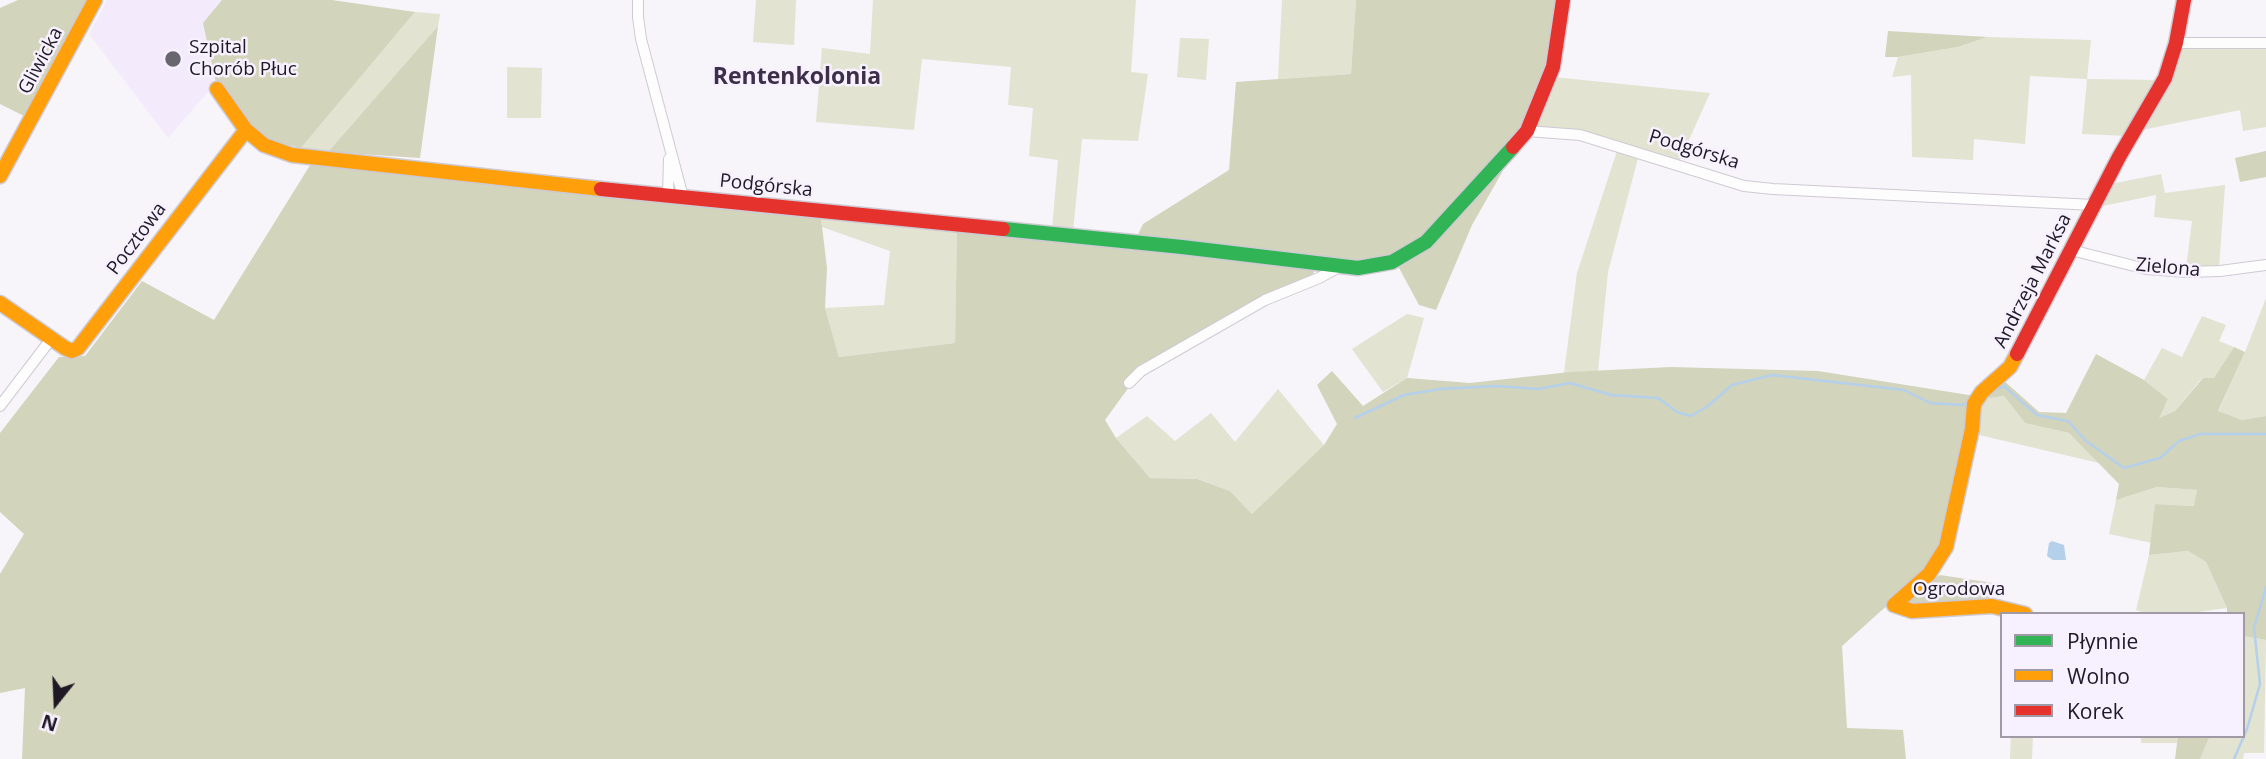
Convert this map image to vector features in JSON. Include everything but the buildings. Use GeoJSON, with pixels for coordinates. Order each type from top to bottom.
{"type":"FeatureCollection","features":[{"type":"Feature","properties":{"kind":"street","name":"Gliwicka"},"geometry":{"type":"LineString","coordinates":[[0,176],[60,70],[95,0]]}},
{"type":"Feature","properties":{"kind":"street"},"geometry":{"type":"LineString","coordinates":[[638,0],[639,30],[683,197]]}},
{"type":"Feature","properties":{"kind":"street"},"geometry":{"type":"LineString","coordinates":[[1527,131],[1553,67],[1563,0]]}},
{"type":"Feature","properties":{"kind":"street","name":"Andrzeja Marksa"},"geometry":{"type":"LineString","coordinates":[[1894,605],[1928,574],[1946,547],[1972,429],[1974,404],[1982,392],[2010,367],[2094,205],[2165,78],[2176,43],[2184,0]]}},
{"type":"Feature","properties":{"kind":"street"},"geometry":{"type":"LineString","coordinates":[[2176,43],[2266,43]]}},
{"type":"Feature","properties":{"kind":"street","name":"Podgórska"},"geometry":{"type":"LineString","coordinates":[[217,89],[246,131],[264,145],[292,155],[1182,247],[1358,268],[1392,262],[1426,242],[1527,131],[1580,135],[1744,186],[2094,205]]}},
{"type":"Feature","properties":{"kind":"street","name":"Pocztowa"},"geometry":{"type":"LineString","coordinates":[[0,303],[51,339],[72,351],[78,348],[246,131]]}},
{"type":"Feature","properties":{"kind":"street"},"geometry":{"type":"LineString","coordinates":[[668,195],[670,148]]}},
{"type":"Feature","properties":{"kind":"street","name":"Zielona"},"geometry":{"type":"LineString","coordinates":[[2071,250],[2146,269],[2220,271],[2266,265]]}},
{"type":"Feature","properties":{"kind":"street","name":"Podgórska"},"geometry":{"type":"LineString","coordinates":[[1129,383],[1141,372],[1265,300],[1319,278],[1339,266]]}},
{"type":"Feature","properties":{"kind":"street"},"geometry":{"type":"LineString","coordinates":[[0,407],[51,339]]}},
{"type":"Feature","properties":{"kind":"street","name":"Ogrodowa"},"geometry":{"type":"LineString","coordinates":[[1894,605],[1912,611],[1992,606],[2017,612]]}},
{"type":"Feature","properties":{"kind":"shaded area","name":"Szpital Chorób Płuc"},"geometry":{"type":"Polygon","coordinates":[[[107,0],[288,0],[168,138],[89,34],[107,0]]]}},
{"type":"Feature","properties":{"kind":"green space"},"geometry":{"type":"Polygon","coordinates":[[[18,0],[90,0],[26,117],[0,104],[0,8],[18,0]]]}},
{"type":"Feature","properties":{"kind":"green space"},"geometry":{"type":"Polygon","coordinates":[[[222,0],[332,0],[415,12],[301,148],[269,140],[250,124],[216,83],[203,23],[222,0]]]}},
{"type":"Feature","properties":{"kind":"green space"},"geometry":{"type":"Polygon","coordinates":[[[756,0],[796,0],[794,45],[753,42],[756,0]]]}},
{"type":"Feature","properties":{"kind":"green space"},"geometry":{"type":"Polygon","coordinates":[[[873,0],[1136,0],[1131,72],[1148,74],[1138,141],[1082,139],[1073,232],[1052,229],[1058,160],[1029,156],[1033,108],[1008,105],[1011,67],[922,59],[914,130],[816,122],[822,48],[870,54],[873,0]]]}},
{"type":"Feature","properties":{"kind":"green space"},"geometry":{"type":"Polygon","coordinates":[[[1282,0],[1356,0],[1351,74],[1278,79],[1282,0]]]}},
{"type":"Feature","properties":{"kind":"green space"},"geometry":{"type":"Polygon","coordinates":[[[1356,0],[1558,0],[1547,69],[1521,129],[1423,235],[1394,256],[1366,261],[1334,259],[1136,239],[1143,224],[1229,170],[1236,82],[1351,74],[1356,0]]]}},
{"type":"Feature","properties":{"kind":"green space"},"geometry":{"type":"Polygon","coordinates":[[[415,12],[440,14],[438,26],[328,152],[301,148],[415,12]]]}},
{"type":"Feature","properties":{"kind":"green space"},"geometry":{"type":"Polygon","coordinates":[[[438,26],[420,158],[328,152],[438,26]]]}},
{"type":"Feature","properties":{"kind":"green space"},"geometry":{"type":"Polygon","coordinates":[[[1888,31],[1987,37],[1958,47],[1885,57],[1888,31]]]}},
{"type":"Feature","properties":{"kind":"green space"},"geometry":{"type":"Polygon","coordinates":[[[1987,37],[2091,40],[2087,79],[2030,76],[2025,144],[1974,139],[1973,160],[1912,157],[1911,75],[1892,77],[1898,57],[1958,47],[1987,37]]]}},
{"type":"Feature","properties":{"kind":"green space"},"geometry":{"type":"Polygon","coordinates":[[[1180,38],[1209,39],[1206,80],[1177,77],[1180,38]]]}},
{"type":"Feature","properties":{"kind":"green space"},"geometry":{"type":"Polygon","coordinates":[[[2266,45],[2266,127],[2243,131],[2240,110],[2137,131],[2179,47],[2266,45]]]}},
{"type":"Feature","properties":{"kind":"green space"},"geometry":{"type":"Polygon","coordinates":[[[507,67],[542,68],[541,118],[507,118],[507,67]]]}},
{"type":"Feature","properties":{"kind":"green space"},"geometry":{"type":"Polygon","coordinates":[[[1553,77],[1710,93],[1679,162],[1541,129],[1534,125],[1553,77]]]}},
{"type":"Feature","properties":{"kind":"green space"},"geometry":{"type":"Polygon","coordinates":[[[2087,79],[2159,80],[2128,136],[2082,134],[2087,79]]]}},
{"type":"Feature","properties":{"kind":"green space"},"geometry":{"type":"Polygon","coordinates":[[[1617,151],[1638,158],[1608,272],[1598,371],[1564,373],[1577,273],[1617,151]]]}},
{"type":"Feature","properties":{"kind":"green space"},"geometry":{"type":"Polygon","coordinates":[[[2266,151],[2266,177],[2240,182],[2235,158],[2266,151]]]}},
{"type":"Feature","properties":{"kind":"green space"},"geometry":{"type":"Polygon","coordinates":[[[1509,160],[1472,225],[1436,310],[1419,305],[1398,266],[1509,160]]]}},
{"type":"Feature","properties":{"kind":"green space"},"geometry":{"type":"Polygon","coordinates":[[[312,162],[821,218],[827,268],[825,308],[839,357],[955,343],[957,228],[1311,265],[1313,276],[1265,295],[1138,366],[1129,387],[1105,420],[1116,438],[1150,478],[1198,479],[1230,491],[1252,514],[1324,445],[1337,424],[1317,385],[1332,371],[1363,406],[1407,378],[1470,383],[1570,372],[1671,367],[1818,371],[1975,396],[1945,549],[1929,574],[1882,610],[1842,646],[1847,728],[1903,730],[1906,759],[22,759],[25,688],[0,693],[0,574],[24,534],[0,512],[0,433],[59,357],[85,356],[142,281],[214,320],[312,162]]]}},
{"type":"Feature","properties":{"kind":"green space"},"geometry":{"type":"Polygon","coordinates":[[[2161,174],[2165,193],[2225,185],[2219,268],[2186,269],[2192,221],[2154,217],[2156,195],[2098,207],[2110,184],[2161,174]]]}},
{"type":"Feature","properties":{"kind":"green space"},"geometry":{"type":"Polygon","coordinates":[[[821,218],[957,228],[955,343],[839,357],[825,308],[884,305],[890,251],[822,227],[821,218]]]}},
{"type":"Feature","properties":{"kind":"green space"},"geometry":{"type":"Polygon","coordinates":[[[2266,298],[2266,416],[2242,420],[2218,412],[2266,298]]]}},
{"type":"Feature","properties":{"kind":"green space"},"geometry":{"type":"Polygon","coordinates":[[[1407,314],[1424,318],[1407,378],[1383,392],[1352,349],[1407,314]]]}},
{"type":"Feature","properties":{"kind":"green space"},"geometry":{"type":"Polygon","coordinates":[[[2202,316],[2226,325],[2219,341],[2234,347],[2214,379],[2202,378],[2175,411],[2157,419],[2168,399],[2144,380],[2162,348],[2182,357],[2202,316]]]}},
{"type":"Feature","properties":{"kind":"green space"},"geometry":{"type":"Polygon","coordinates":[[[2234,347],[2245,352],[2218,411],[2242,420],[2266,416],[2266,640],[2245,636],[2245,612],[2227,612],[2206,562],[2188,551],[2149,555],[2155,504],[2194,506],[2197,490],[2157,487],[2116,500],[2119,484],[2069,433],[2025,423],[2004,396],[1983,399],[2002,379],[2039,412],[2066,413],[2096,354],[2144,380],[2168,399],[2159,418],[2175,411],[2203,378],[2214,378],[2234,347]]]}},
{"type":"Feature","properties":{"kind":"green space"},"geometry":{"type":"Polygon","coordinates":[[[1278,389],[1324,445],[1252,514],[1230,491],[1199,479],[1150,478],[1116,438],[1147,416],[1175,441],[1211,413],[1235,442],[1278,389]]]}},
{"type":"Feature","properties":{"kind":"green space"},"geometry":{"type":"Polygon","coordinates":[[[2004,396],[2025,423],[2069,433],[2099,463],[1975,434],[1978,405],[1983,399],[2004,396]]]}},
{"type":"Feature","properties":{"kind":"green space"},"geometry":{"type":"Polygon","coordinates":[[[2157,487],[2197,490],[2195,506],[2155,504],[2152,543],[2109,534],[2116,500],[2157,487]]]}},
{"type":"Feature","properties":{"kind":"green space"},"geometry":{"type":"Polygon","coordinates":[[[2188,551],[2206,562],[2227,608],[2198,612],[2136,610],[2149,555],[2188,551]]]}},
{"type":"Feature","properties":{"kind":"green space"},"geometry":{"type":"Polygon","coordinates":[[[1940,575],[1993,583],[1989,601],[1909,607],[1906,602],[1910,596],[1940,575]]]}},
{"type":"Feature","properties":{"kind":"green space"},"geometry":{"type":"Polygon","coordinates":[[[2245,636],[2266,640],[2264,753],[2244,753],[2243,759],[2200,759],[2209,738],[2245,738],[2245,636]]]}},
{"type":"Feature","properties":{"kind":"green space"},"geometry":{"type":"Polygon","coordinates":[[[2011,738],[2033,738],[2032,759],[2010,759],[2011,738]]]}},
{"type":"Feature","properties":{"kind":"green space"},"geometry":{"type":"Polygon","coordinates":[[[2141,738],[2178,738],[2177,743],[2141,743],[2141,738]]]}},
{"type":"Feature","properties":{"kind":"green space"},"geometry":{"type":"Polygon","coordinates":[[[2178,738],[2209,738],[2200,759],[2175,759],[2178,738]]]}},
{"type":"Feature","properties":{"kind":"water"},"geometry":{"type":"Polygon","coordinates":[[[2052,541],[2064,545],[2066,560],[2053,560],[2047,556],[2049,543],[2052,541]]]}},
{"type":"Feature","properties":{"kind":"waterway"},"geometry":{"type":"LineString","coordinates":[[1355,418],[1404,395],[1440,389],[1495,386],[1539,389],[1570,383],[1611,395],[1658,398],[1677,412],[1691,416],[1708,406],[1732,385],[1772,375],[1904,390],[1930,403],[1962,405],[1969,402]]}},
{"type":"Feature","properties":{"kind":"waterway"},"geometry":{"type":"LineString","coordinates":[[1994,390],[2004,386],[2037,415],[2068,421],[2086,441],[2124,468],[2160,458],[2179,441],[2200,434],[2266,434]]}},
{"type":"Feature","properties":{"kind":"waterway"},"geometry":{"type":"LineString","coordinates":[[2245,734],[2260,684],[2254,628],[2266,587]]}},
{"type":"Feature","properties":{"kind":"waterway"},"geometry":{"type":"LineString","coordinates":[[2234,759],[2243,738]]}},
{"type":"Feature","properties":{"kind":"traffic: fast"},"geometry":{"type":"LineString","coordinates":[[1003,229],[1358,268],[1392,262],[1426,242],[1513,147]]}},
{"type":"Feature","properties":{"kind":"traffic: slow"},"geometry":{"type":"LineString","coordinates":[[0,176],[95,0]]}},
{"type":"Feature","properties":{"kind":"traffic: slow"},"geometry":{"type":"LineString","coordinates":[[217,89],[246,130],[264,145],[292,155],[601,189]]}},
{"type":"Feature","properties":{"kind":"traffic: slow"},"geometry":{"type":"LineString","coordinates":[[0,303],[65,348],[72,351],[78,348],[246,130]]}},
{"type":"Feature","properties":{"kind":"traffic: slow"},"geometry":{"type":"LineString","coordinates":[[2017,354],[2010,367],[1982,392],[1974,404],[1972,429],[1946,547],[1929,574],[1894,605],[1912,611],[1992,606],[2017,612]]}},
{"type":"Feature","properties":{"kind":"traffic: jam"},"geometry":{"type":"LineString","coordinates":[[1513,147],[1527,131],[1553,67],[1563,0]]}},
{"type":"Feature","properties":{"kind":"traffic: jam"},"geometry":{"type":"LineString","coordinates":[[2017,354],[2119,157],[2165,78],[2176,43],[2184,0]]}},
{"type":"Feature","properties":{"kind":"traffic: jam"},"geometry":{"type":"LineString","coordinates":[[601,189],[1003,229]]}},
{"type":"Feature","properties":{"kind":"place","name":"Szpital Chorób Płuc"},"geometry":{"type":"Point","coordinates":[173,59]}},
{"type":"Feature","properties":{"kind":"district","name":"Rentenkolonia"},"geometry":{"type":"Point","coordinates":[797,77]}}]}
